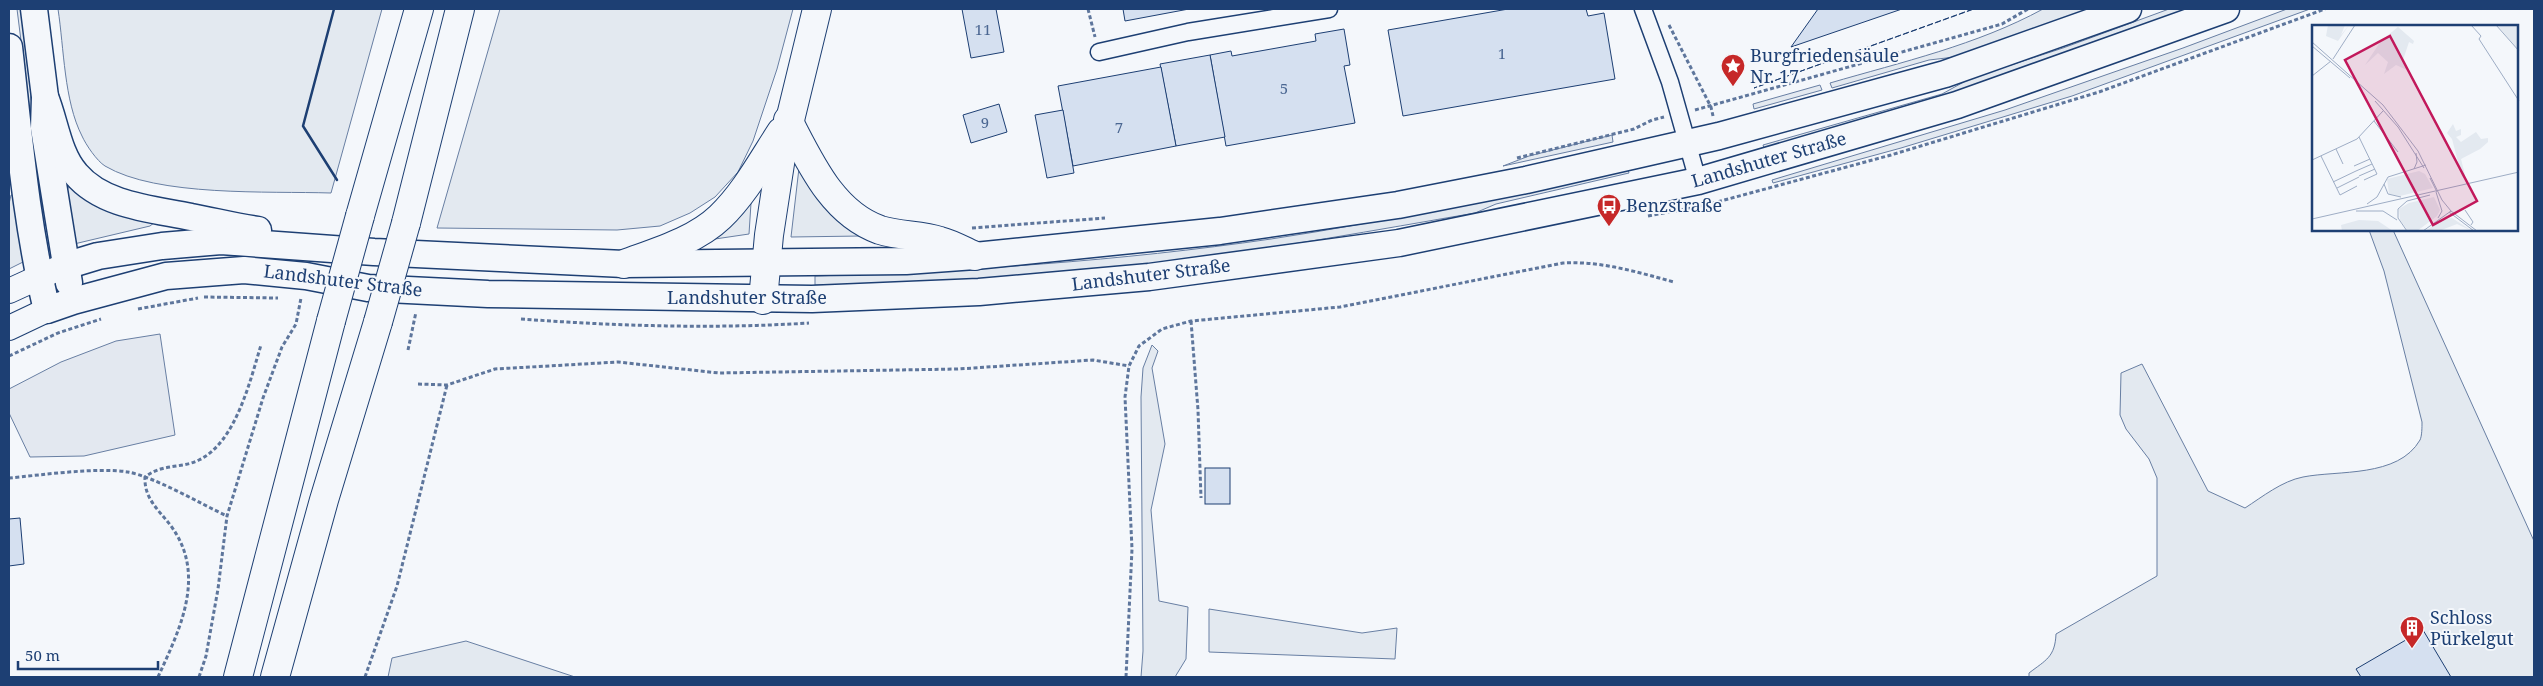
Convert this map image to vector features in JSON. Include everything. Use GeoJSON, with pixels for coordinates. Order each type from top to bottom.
{"type":"FeatureCollection","features":[{"type":"Feature","properties":{"kind":"highway"},"geometry":{"type":"LineString","coordinates":[[378,149],[372,119],[401,9]]}},
{"type":"Feature","properties":{"kind":"highway"},"geometry":{"type":"LineString","coordinates":[[238,677],[331,321],[419,9]]}},
{"type":"Feature","properties":{"kind":"highway"},"geometry":{"type":"LineString","coordinates":[[275,677],[324,500],[406,223],[460,9]]}},
{"type":"Feature","properties":{"kind":"highway"},"geometry":{"type":"LineString","coordinates":[[763,300],[769,235],[788,120],[817,9]]}},
{"type":"Feature","properties":{"kind":"highway"},"geometry":{"type":"LineString","coordinates":[[788,120],[829,194],[858,218],[878,229],[904,236],[941,241],[975,256]]}},
{"type":"Feature","properties":{"kind":"highway"},"geometry":{"type":"LineString","coordinates":[[624,264],[680,242],[720,217],[748,184],[788,120]]}},
{"type":"Feature","properties":{"kind":"main road"},"geometry":{"type":"LineString","coordinates":[[34,9],[45,97],[44,128],[73,300]]}},
{"type":"Feature","properties":{"kind":"main road","name":"Landshuter Straße"},"geometry":{"type":"LineString","coordinates":[[66,266],[98,256],[162,246],[221,242],[288,244],[374,252],[624,264],[766,264],[906,261],[975,256],[1220,231],[1398,205],[1526,180],[1719,136],[1945,74],[2128,9]]}},
{"type":"Feature","properties":{"kind":"main road","name":"Landshuter Straße"},"geometry":{"type":"LineString","coordinates":[[47,310],[73,300],[166,276],[244,270],[306,276],[368,288],[488,294],[763,300],[979,292],[1149,277],[1399,243],[1698,181],[1957,105],[2226,9]]}},
{"type":"Feature","properties":{"kind":"main road"},"geometry":{"type":"LineString","coordinates":[[9,47],[39,276],[47,310]]}},
{"type":"Feature","properties":{"kind":"main road"},"geometry":{"type":"LineString","coordinates":[[45,97],[65,158],[76,174],[92,188],[112,198],[161,212],[253,229],[320,238],[374,252]]}},
{"type":"Feature","properties":{"kind":"street"},"geometry":{"type":"LineString","coordinates":[[1099,52],[1188,32],[1329,9]]}},
{"type":"Feature","properties":{"kind":"street"},"geometry":{"type":"LineString","coordinates":[[1643,9],[1670,82],[1677,113],[1698,181]]}},
{"type":"Feature","properties":{"kind":"street"},"geometry":{"type":"LineString","coordinates":[[9,171],[19,131]]}},
{"type":"Feature","properties":{"kind":"street"},"geometry":{"type":"LineString","coordinates":[[9,291],[39,276],[66,266]]}},
{"type":"Feature","properties":{"kind":"street"},"geometry":{"type":"LineString","coordinates":[[9,328],[47,310]]}},
{"type":"Feature","properties":{"kind":"path"},"geometry":{"type":"LineString","coordinates":[[1088,9],[1099,52]]}},
{"type":"Feature","properties":{"kind":"path"},"geometry":{"type":"LineString","coordinates":[[1510,160],[1526,154],[1634,129],[1652,120],[1711,107],[2002,24],[2028,9]]}},
{"type":"Feature","properties":{"kind":"path"},"geometry":{"type":"LineString","coordinates":[[1674,211],[1706,205],[1891,155],[2099,92],[2325,9]]}},
{"type":"Feature","properties":{"kind":"path"},"geometry":{"type":"LineString","coordinates":[[1665,16],[1711,107],[1719,136]]}},
{"type":"Feature","properties":{"kind":"path"},"geometry":{"type":"LineString","coordinates":[[966,228],[1114,218]]}},
{"type":"Feature","properties":{"kind":"path"},"geometry":{"type":"LineString","coordinates":[[1126,677],[1132,549],[1125,397],[1129,366],[1139,346],[1162,329],[1192,321],[1340,307],[1563,263],[1586,262],[1613,265],[1674,282]]}},
{"type":"Feature","properties":{"kind":"path"},"geometry":{"type":"LineString","coordinates":[[199,677],[206,656],[218,589],[227,516],[263,398],[282,347],[296,324],[301,298]]}},
{"type":"Feature","properties":{"kind":"path"},"geometry":{"type":"LineString","coordinates":[[408,350],[417,311]]}},
{"type":"Feature","properties":{"kind":"path"},"geometry":{"type":"LineString","coordinates":[[1192,321],[1201,498]]}},
{"type":"Feature","properties":{"kind":"path"},"geometry":{"type":"LineString","coordinates":[[158,677],[178,634],[187,604],[189,573],[184,544],[150,499],[145,489],[146,478],[156,469],[198,461],[214,449],[235,420],[261,345]]}},
{"type":"Feature","properties":{"kind":"path"},"geometry":{"type":"LineString","coordinates":[[418,384],[447,384],[495,369],[618,362],[719,373],[958,369],[1092,360],[1129,366]]}},
{"type":"Feature","properties":{"kind":"path"},"geometry":{"type":"LineString","coordinates":[[365,677],[397,586],[447,384]]}},
{"type":"Feature","properties":{"kind":"path"},"geometry":{"type":"LineString","coordinates":[[9,478],[107,471],[128,472],[146,478],[227,516]]}},
{"type":"Feature","properties":{"kind":"shaded area"},"geometry":{"type":"Polygon","coordinates":[[[17,9],[23,9],[51,248],[47,248],[17,9]]]}},
{"type":"Feature","properties":{"kind":"shaded area"},"geometry":{"type":"Polygon","coordinates":[[[58,9],[382,9],[331,193],[246,192],[183,188],[127,176],[105,166],[89,148],[76,122],[68,91],[58,9]]]}},
{"type":"Feature","properties":{"kind":"shaded area"},"geometry":{"type":"Polygon","coordinates":[[[500,9],[793,9],[777,69],[753,141],[738,172],[715,197],[690,213],[660,226],[617,230],[437,228],[500,9]]]}},
{"type":"Feature","properties":{"kind":"shaded area"},"geometry":{"type":"Polygon","coordinates":[[[2043,9],[2110,9],[1972,55],[1929,60],[1832,88],[1830,83],[1966,43],[2018,22],[2043,9]]]}},
{"type":"Feature","properties":{"kind":"shaded area"},"geometry":{"type":"Polygon","coordinates":[[[2169,9],[2204,9],[2084,52],[1765,151],[1763,145],[1942,94],[1971,78],[2063,48],[2169,9]]]}},
{"type":"Feature","properties":{"kind":"shaded area"},"geometry":{"type":"Polygon","coordinates":[[[2287,9],[2310,9],[2072,96],[1901,148],[1773,183],[1772,180],[2005,110],[2183,48],[2287,9]]]}},
{"type":"Feature","properties":{"kind":"shaded area"},"geometry":{"type":"Polygon","coordinates":[[[1820,85],[1822,90],[1754,109],[1753,104],[1820,85]]]}},
{"type":"Feature","properties":{"kind":"shaded area"},"geometry":{"type":"Polygon","coordinates":[[[1612,135],[1613,142],[1503,166],[1529,156],[1612,135]]]}},
{"type":"Feature","properties":{"kind":"shaded area"},"geometry":{"type":"Polygon","coordinates":[[[799,168],[861,236],[791,237],[799,168]]]}},
{"type":"Feature","properties":{"kind":"shaded area"},"geometry":{"type":"Polygon","coordinates":[[[1628,170],[1629,173],[1496,204],[1475,213],[1214,256],[1087,271],[996,278],[906,283],[815,285],[815,276],[1043,264],[1214,247],[1271,239],[1406,216],[1628,170]]]}},
{"type":"Feature","properties":{"kind":"shaded area"},"geometry":{"type":"Polygon","coordinates":[[[72,185],[155,222],[150,226],[74,244],[67,189],[72,185]]]}},
{"type":"Feature","properties":{"kind":"shaded area"},"geometry":{"type":"Polygon","coordinates":[[[11,195],[15,195],[23,262],[9,269],[9,204],[11,195]]]}},
{"type":"Feature","properties":{"kind":"shaded area"},"geometry":{"type":"Polygon","coordinates":[[[749,202],[751,203],[749,234],[715,239],[713,236],[749,202]]]}},
{"type":"Feature","properties":{"kind":"shaded area"},"geometry":{"type":"Polygon","coordinates":[[[2369,231],[2393,231],[2534,541],[2534,677],[2029,677],[2029,673],[2052,653],[2056,634],[2157,576],[2157,478],[2149,459],[2126,429],[2120,415],[2121,373],[2142,364],[2208,491],[2245,508],[2272,490],[2295,479],[2383,467],[2397,461],[2410,452],[2420,440],[2422,422],[2384,271],[2369,231]]]}},
{"type":"Feature","properties":{"kind":"shaded area"},"geometry":{"type":"Polygon","coordinates":[[[160,334],[175,435],[84,456],[30,457],[9,413],[9,389],[61,362],[116,341],[160,334]]]}},
{"type":"Feature","properties":{"kind":"shaded area"},"geometry":{"type":"Polygon","coordinates":[[[1152,345],[1158,351],[1152,368],[1165,444],[1151,510],[1159,601],[1188,607],[1186,659],[1175,677],[1141,677],[1143,651],[1141,397],[1143,368],[1152,345]]]}},
{"type":"Feature","properties":{"kind":"shaded area"},"geometry":{"type":"Polygon","coordinates":[[[1209,609],[1362,633],[1397,628],[1395,659],[1209,652],[1209,609]]]}},
{"type":"Feature","properties":{"kind":"shaded area"},"geometry":{"type":"Polygon","coordinates":[[[466,641],[575,677],[388,677],[392,658],[466,641]]]}},
{"type":"Feature","properties":{"kind":"building"},"geometry":{"type":"Polygon","coordinates":[[[962,9],[996,9],[1004,52],[971,58],[962,9]]]}},
{"type":"Feature","properties":{"kind":"building"},"geometry":{"type":"Polygon","coordinates":[[[1123,9],[1189,9],[1125,21],[1123,9]]]}},
{"type":"Feature","properties":{"kind":"building"},"geometry":{"type":"Polygon","coordinates":[[[1508,9],[1586,9],[1588,16],[1604,13],[1615,79],[1403,116],[1388,30],[1508,9]]]}},
{"type":"Feature","properties":{"kind":"building"},"geometry":{"type":"Polygon","coordinates":[[[1818,9],[1902,9],[1791,47],[1818,9]]]}},
{"type":"Feature","properties":{"kind":"building"},"geometry":{"type":"Polygon","coordinates":[[[1344,29],[1350,65],[1344,66],[1355,123],[1226,146],[1210,55],[1231,51],[1232,56],[1316,41],[1315,34],[1344,29]]]}},
{"type":"Feature","properties":{"kind":"building"},"geometry":{"type":"Polygon","coordinates":[[[1210,55],[1225,137],[1176,146],[1160,64],[1210,55]]]}},
{"type":"Feature","properties":{"kind":"building"},"geometry":{"type":"Polygon","coordinates":[[[1161,67],[1176,146],[1073,166],[1058,86],[1161,67]]]}},
{"type":"Feature","properties":{"kind":"building"},"geometry":{"type":"Polygon","coordinates":[[[999,104],[1007,132],[971,143],[963,115],[999,104]]]}},
{"type":"Feature","properties":{"kind":"building"},"geometry":{"type":"Polygon","coordinates":[[[1063,110],[1074,173],[1047,178],[1035,115],[1063,110]]]}},
{"type":"Feature","properties":{"kind":"building"},"geometry":{"type":"Polygon","coordinates":[[[1205,468],[1230,468],[1230,504],[1205,504],[1205,468]]]}},
{"type":"Feature","properties":{"kind":"building"},"geometry":{"type":"Polygon","coordinates":[[[20,518],[24,564],[9,566],[9,519],[20,518]]]}},
{"type":"Feature","properties":{"kind":"building","name":"Schloss Pürkelgut"},"geometry":{"type":"Polygon","coordinates":[[[2423,630],[2451,677],[2361,677],[2356,669],[2423,630]]]}},
{"type":"Feature","properties":{"kind":"fence"},"geometry":{"type":"LineString","coordinates":[[1973,9],[1754,88],[1974,9]]}},
{"type":"Feature","properties":{"kind":"wall"},"geometry":{"type":"LineString","coordinates":[[334,9],[303,126],[337,180]]}},
{"type":"Feature","properties":{"kind":"place","name":"Burgfriedensäule Nr. 17"},"geometry":{"type":"Point","coordinates":[1733,87]}},
{"type":"Feature","properties":{"kind":"place","name":"Benzstraße"},"geometry":{"type":"Point","coordinates":[1609,227]}},
{"type":"Feature","properties":{"kind":"place","name":"Schloss Pürkelgut"},"geometry":{"type":"Point","coordinates":[2412,649]}}]}
